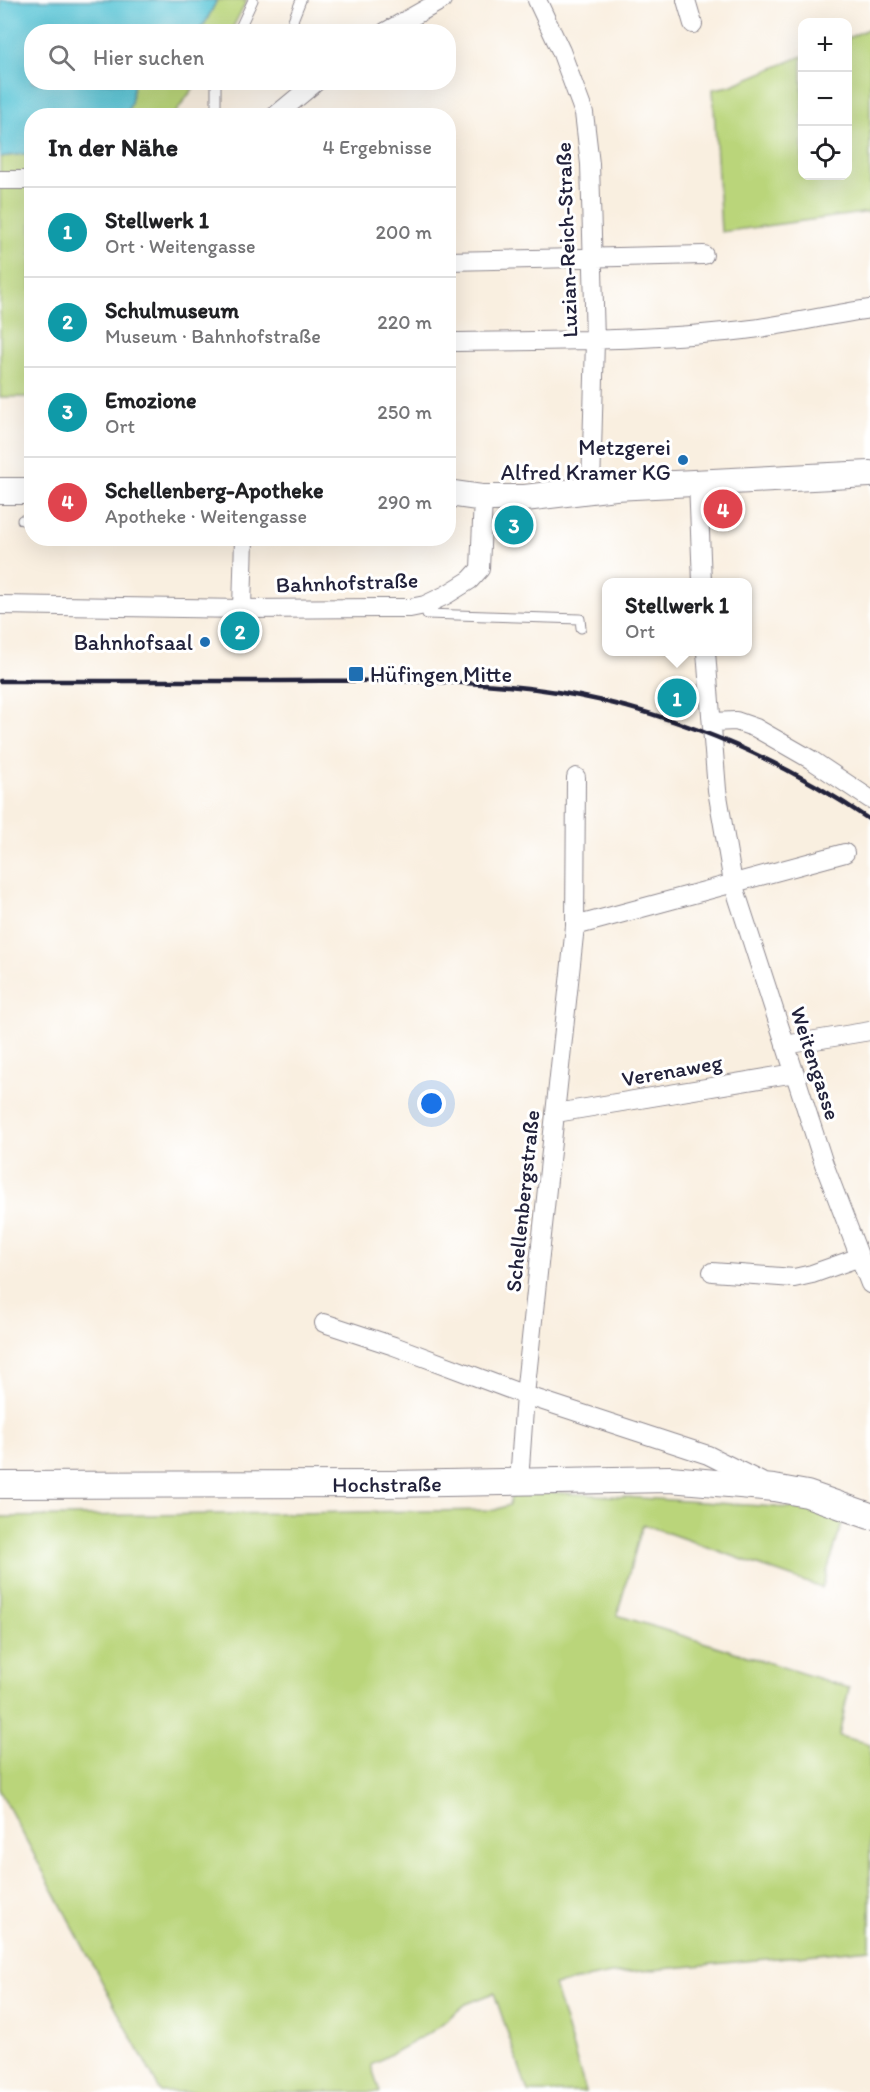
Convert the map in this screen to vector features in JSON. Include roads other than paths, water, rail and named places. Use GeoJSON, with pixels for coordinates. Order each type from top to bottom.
{"type":"FeatureCollection","features":[{"type":"Feature","properties":{"kind":"street"},"geometry":{"type":"LineString","coordinates":[[399,24],[442,0]]}},
{"type":"Feature","properties":{"kind":"street","name":"Luzian-Reich-Straße"},"geometry":{"type":"LineString","coordinates":[[537,0],[561,51],[584,113],[590,164],[595,340],[591,489]]}},
{"type":"Feature","properties":{"kind":"street"},"geometry":{"type":"LineString","coordinates":[[686,0],[693,24]]}},
{"type":"Feature","properties":{"kind":"street"},"geometry":{"type":"LineString","coordinates":[[285,108],[306,90]]}},
{"type":"Feature","properties":{"kind":"street"},"geometry":{"type":"LineString","coordinates":[[0,180],[24,180]]}},
{"type":"Feature","properties":{"kind":"street"},"geometry":{"type":"LineString","coordinates":[[456,261],[704,255]]}},
{"type":"Feature","properties":{"kind":"street"},"geometry":{"type":"LineString","coordinates":[[456,342],[595,340],[745,330],[870,309]]}},
{"type":"Feature","properties":{"kind":"street"},"geometry":{"type":"LineString","coordinates":[[456,494],[483,498],[545,497],[591,489],[870,474]]}},
{"type":"Feature","properties":{"kind":"street"},"geometry":{"type":"LineString","coordinates":[[698,482],[702,578]]}},
{"type":"Feature","properties":{"kind":"street"},"geometry":{"type":"LineString","coordinates":[[0,491],[24,491]]}},
{"type":"Feature","properties":{"kind":"street","name":"Bahnhofstraße"},"geometry":{"type":"LineString","coordinates":[[0,605],[242,609],[410,608],[446,595],[470,580],[480,569],[483,498]]}},
{"type":"Feature","properties":{"kind":"street","name":"Bahnhofstraße"},"geometry":{"type":"LineString","coordinates":[[242,609],[244,546]]}},
{"type":"Feature","properties":{"kind":"street","name":"Weitengasse"},"geometry":{"type":"LineString","coordinates":[[706,656],[717,790],[733,883],[824,1164],[870,1284]]}},
{"type":"Feature","properties":{"kind":"street"},"geometry":{"type":"LineString","coordinates":[[712,722],[736,721],[756,728],[810,759],[870,799]]}},
{"type":"Feature","properties":{"kind":"street","name":"Schellenbergstraße"},"geometry":{"type":"LineString","coordinates":[[519,1482],[525,1395],[576,926],[576,777]]}},
{"type":"Feature","properties":{"kind":"street"},"geometry":{"type":"LineString","coordinates":[[576,926],[846,853]]}},
{"type":"Feature","properties":{"kind":"street"},"geometry":{"type":"LineString","coordinates":[[785,1045],[870,1030]]}},
{"type":"Feature","properties":{"kind":"street","name":"Verenaweg"},"geometry":{"type":"LineString","coordinates":[[556,1113],[795,1073]]}},
{"type":"Feature","properties":{"kind":"street"},"geometry":{"type":"LineString","coordinates":[[712,1272],[794,1278],[860,1257]]}},
{"type":"Feature","properties":{"kind":"street","name":"Hochstraße"},"geometry":{"type":"LineString","coordinates":[[324,1323],[394,1346],[525,1395],[708,1455],[774,1488]]}},
{"type":"Feature","properties":{"kind":"street","name":"Hochstraße"},"geometry":{"type":"LineString","coordinates":[[0,1485],[389,1484],[670,1479],[774,1488],[807,1494],[870,1516]]}},
{"type":"Feature","properties":{"kind":"lane"},"geometry":{"type":"LineString","coordinates":[[242,24],[253,0]]}},
{"type":"Feature","properties":{"kind":"lane"},"geometry":{"type":"LineString","coordinates":[[294,24],[293,20],[301,0]]}},
{"type":"Feature","properties":{"kind":"lane"},"geometry":{"type":"LineString","coordinates":[[216,90],[216,108]]}},
{"type":"Feature","properties":{"kind":"lane"},"geometry":{"type":"LineString","coordinates":[[425,604],[427,614],[580,619],[580,628]]}},
{"type":"Feature","properties":{"kind":"water"},"geometry":{"type":"Polygon","coordinates":[[[0,0],[217,0],[204,24],[24,24],[24,90],[133,90],[131,104],[129,108],[24,108],[24,154],[0,157],[0,0]]]}},
{"type":"Feature","properties":{"kind":"railway"},"geometry":{"type":"LineString","coordinates":[[0,681],[423,681],[508,686],[556,692],[604,701],[651,714],[743,748],[787,770],[870,820]]}},
{"type":"Feature","properties":{"kind":"place","name":"Metzgerei Alfred Kramer KG"},"geometry":{"type":"Point","coordinates":[683,460]}},
{"type":"Feature","properties":{"kind":"place","name":"Schellenberg-Apotheke"},"geometry":{"type":"Point","coordinates":[723,509]}},
{"type":"Feature","properties":{"kind":"place","name":"Emozione"},"geometry":{"type":"Point","coordinates":[514,525]}},
{"type":"Feature","properties":{"kind":"place","name":"Schulmuseum"},"geometry":{"type":"Point","coordinates":[240,631]}},
{"type":"Feature","properties":{"kind":"place","name":"Bahnhofsaal"},"geometry":{"type":"Point","coordinates":[205,642]}},
{"type":"Feature","properties":{"kind":"place","name":"Hüfingen Mitte"},"geometry":{"type":"Point","coordinates":[356,674]}},
{"type":"Feature","properties":{"kind":"place","name":"Stellwerk 1"},"geometry":{"type":"Point","coordinates":[677,698]}}]}
